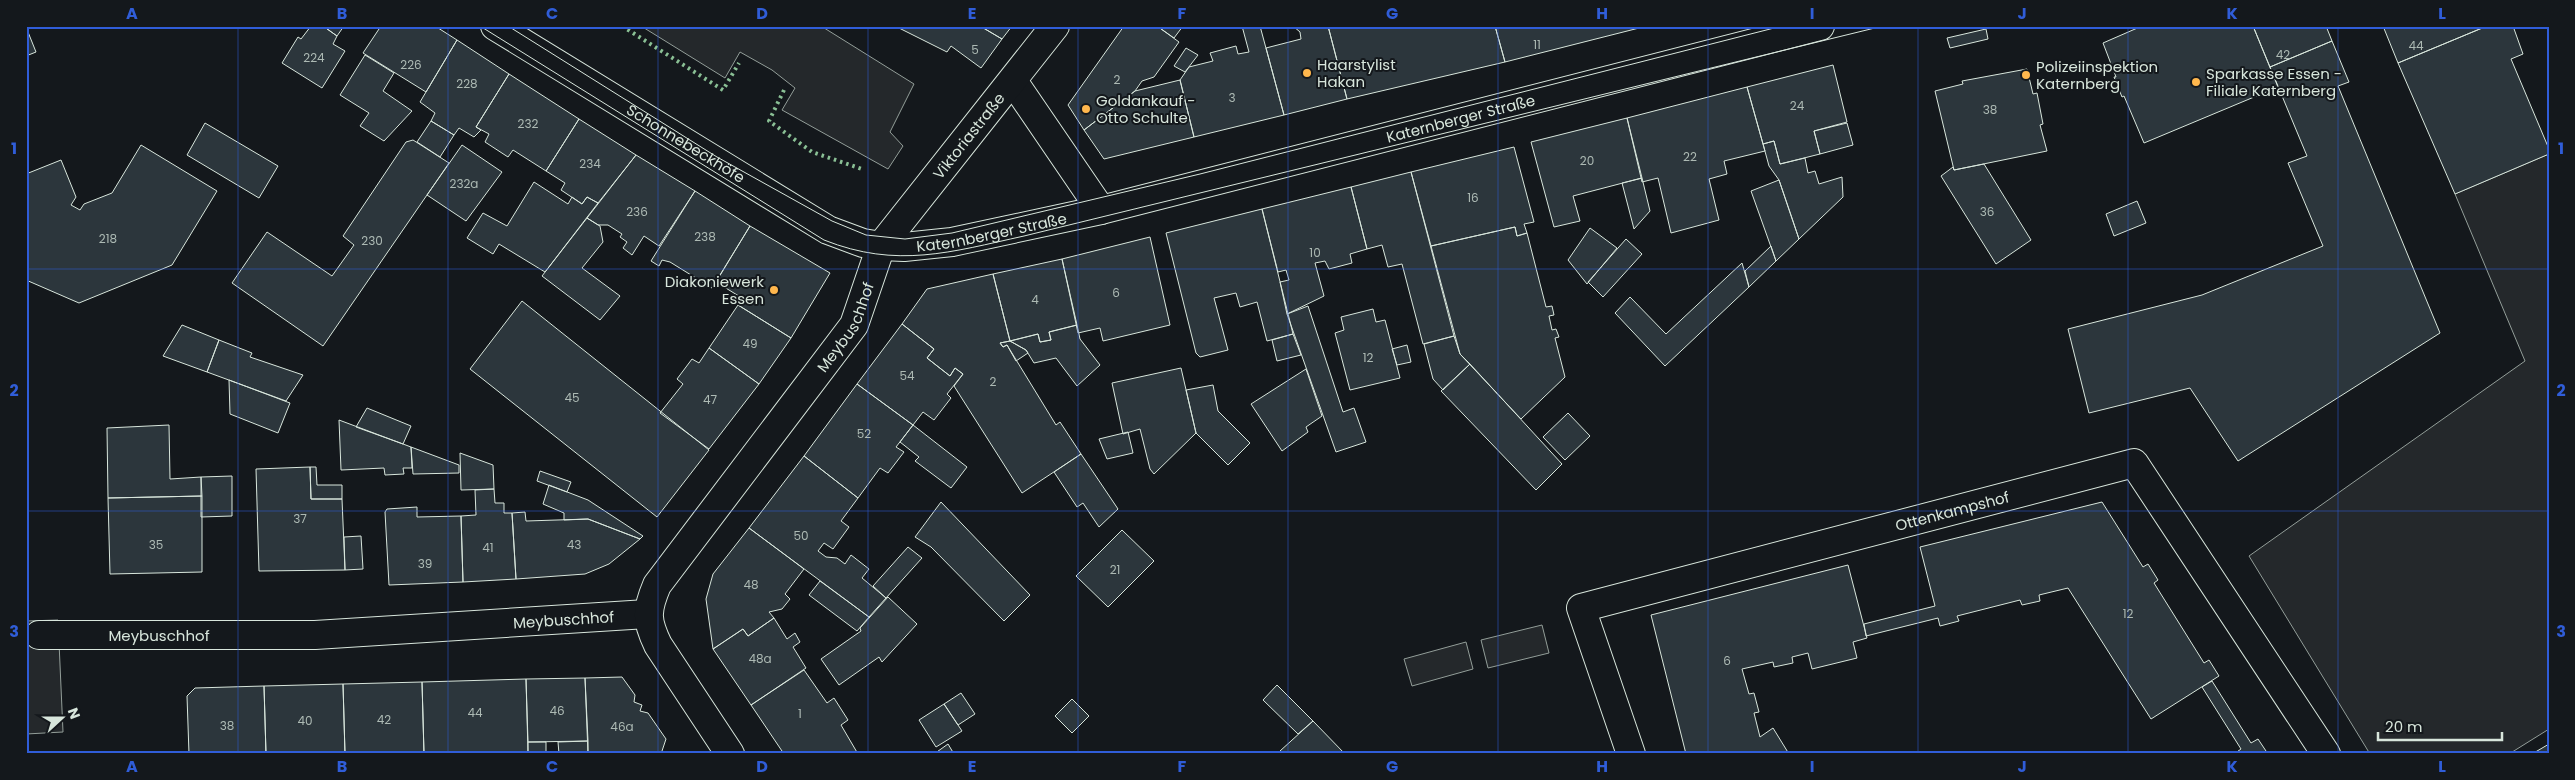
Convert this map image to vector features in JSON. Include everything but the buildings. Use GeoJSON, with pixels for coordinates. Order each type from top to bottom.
{"type":"FeatureCollection","features":[{"type":"Feature","properties":{"kind":"street","name":"Schonnebeckhöfe"},"geometry":{"type":"LineString","coordinates":[[495,26],[828,230],[863,243],[881,246]]}},
{"type":"Feature","properties":{"kind":"street","name":"Viktoriastraße"},"geometry":{"type":"LineString","coordinates":[[881,246],[1055,26]]}},
{"type":"Feature","properties":{"kind":"street","name":"Katernberger Straße"},"geometry":{"type":"LineString","coordinates":[[881,246],[914,247],[952,242],[1101,210],[1774,32],[1820,26]]}},
{"type":"Feature","properties":{"kind":"street"},"geometry":{"type":"LineString","coordinates":[[1013,81],[1101,210]]}},
{"type":"Feature","properties":{"kind":"street","name":"Meybuschhof"},"geometry":{"type":"LineString","coordinates":[[39,635],[315,635],[647,614],[657,585],[854,325],[881,246]]}},
{"type":"Feature","properties":{"kind":"street","name":"Ottenkampshof"},"geometry":{"type":"LineString","coordinates":[[1632,754],[1581,608],[2134,463],[2326,754]]}},
{"type":"Feature","properties":{"kind":"street"},"geometry":{"type":"LineString","coordinates":[[647,614],[658,645],[730,754]]}},
{"type":"Feature","properties":{"kind":"shaded area"},"geometry":{"type":"Polygon","coordinates":[[[641,26],[821,26],[914,84],[890,132],[903,146],[888,169],[782,110],[795,88],[772,70],[740,52],[725,78],[641,26]]]}},
{"type":"Feature","properties":{"kind":"shaded area"},"geometry":{"type":"Polygon","coordinates":[[[2549,154],[2549,729],[2509,754],[2370,754],[2249,556],[2525,361],[2455,194],[2549,154]]]}},
{"type":"Feature","properties":{"kind":"shaded area"},"geometry":{"type":"Polygon","coordinates":[[[58,620],[63,732],[26,734],[26,621],[58,620]]]}},
{"type":"Feature","properties":{"kind":"shaded area"},"geometry":{"type":"Polygon","coordinates":[[[1542,625],[1549,653],[1488,668],[1481,640],[1542,625]]]}},
{"type":"Feature","properties":{"kind":"shaded area"},"geometry":{"type":"Polygon","coordinates":[[[1466,642],[1473,669],[1412,686],[1404,659],[1466,642]]]}},
{"type":"Feature","properties":{"kind":"tram line"},"geometry":{"type":"LineString","coordinates":[[480,26],[824,240],[851,249],[900,256],[948,252],[1024,236],[1883,26]]}},
{"type":"Feature","properties":{"kind":"tram line"},"geometry":{"type":"LineString","coordinates":[[508,26],[717,157],[832,221],[866,235],[905,239],[952,233],[1200,174],[1782,26]]}},
{"type":"Feature","properties":{"kind":"hedge"},"geometry":{"type":"LineString","coordinates":[[622,26],[723,90],[739,63]]}},
{"type":"Feature","properties":{"kind":"hedge"},"geometry":{"type":"LineString","coordinates":[[784,90],[769,121],[812,152],[862,169]]}},
{"type":"Feature","properties":{"kind":"place","name":"Haarstylist Hakan"},"geometry":{"type":"Point","coordinates":[1307,73]}},
{"type":"Feature","properties":{"kind":"place","name":"Polizeiinspektion Katernberg"},"geometry":{"type":"Point","coordinates":[2026,75]}},
{"type":"Feature","properties":{"kind":"place","name":"Sparkasse Essen - Filiale Katernberg"},"geometry":{"type":"Point","coordinates":[2196,82]}},
{"type":"Feature","properties":{"kind":"place","name":"Goldankauf - Otto Schulte"},"geometry":{"type":"Point","coordinates":[1086,109]}},
{"type":"Feature","properties":{"kind":"place","name":"Diakoniewerk Essen"},"geometry":{"type":"Point","coordinates":[774,290]}}]}
